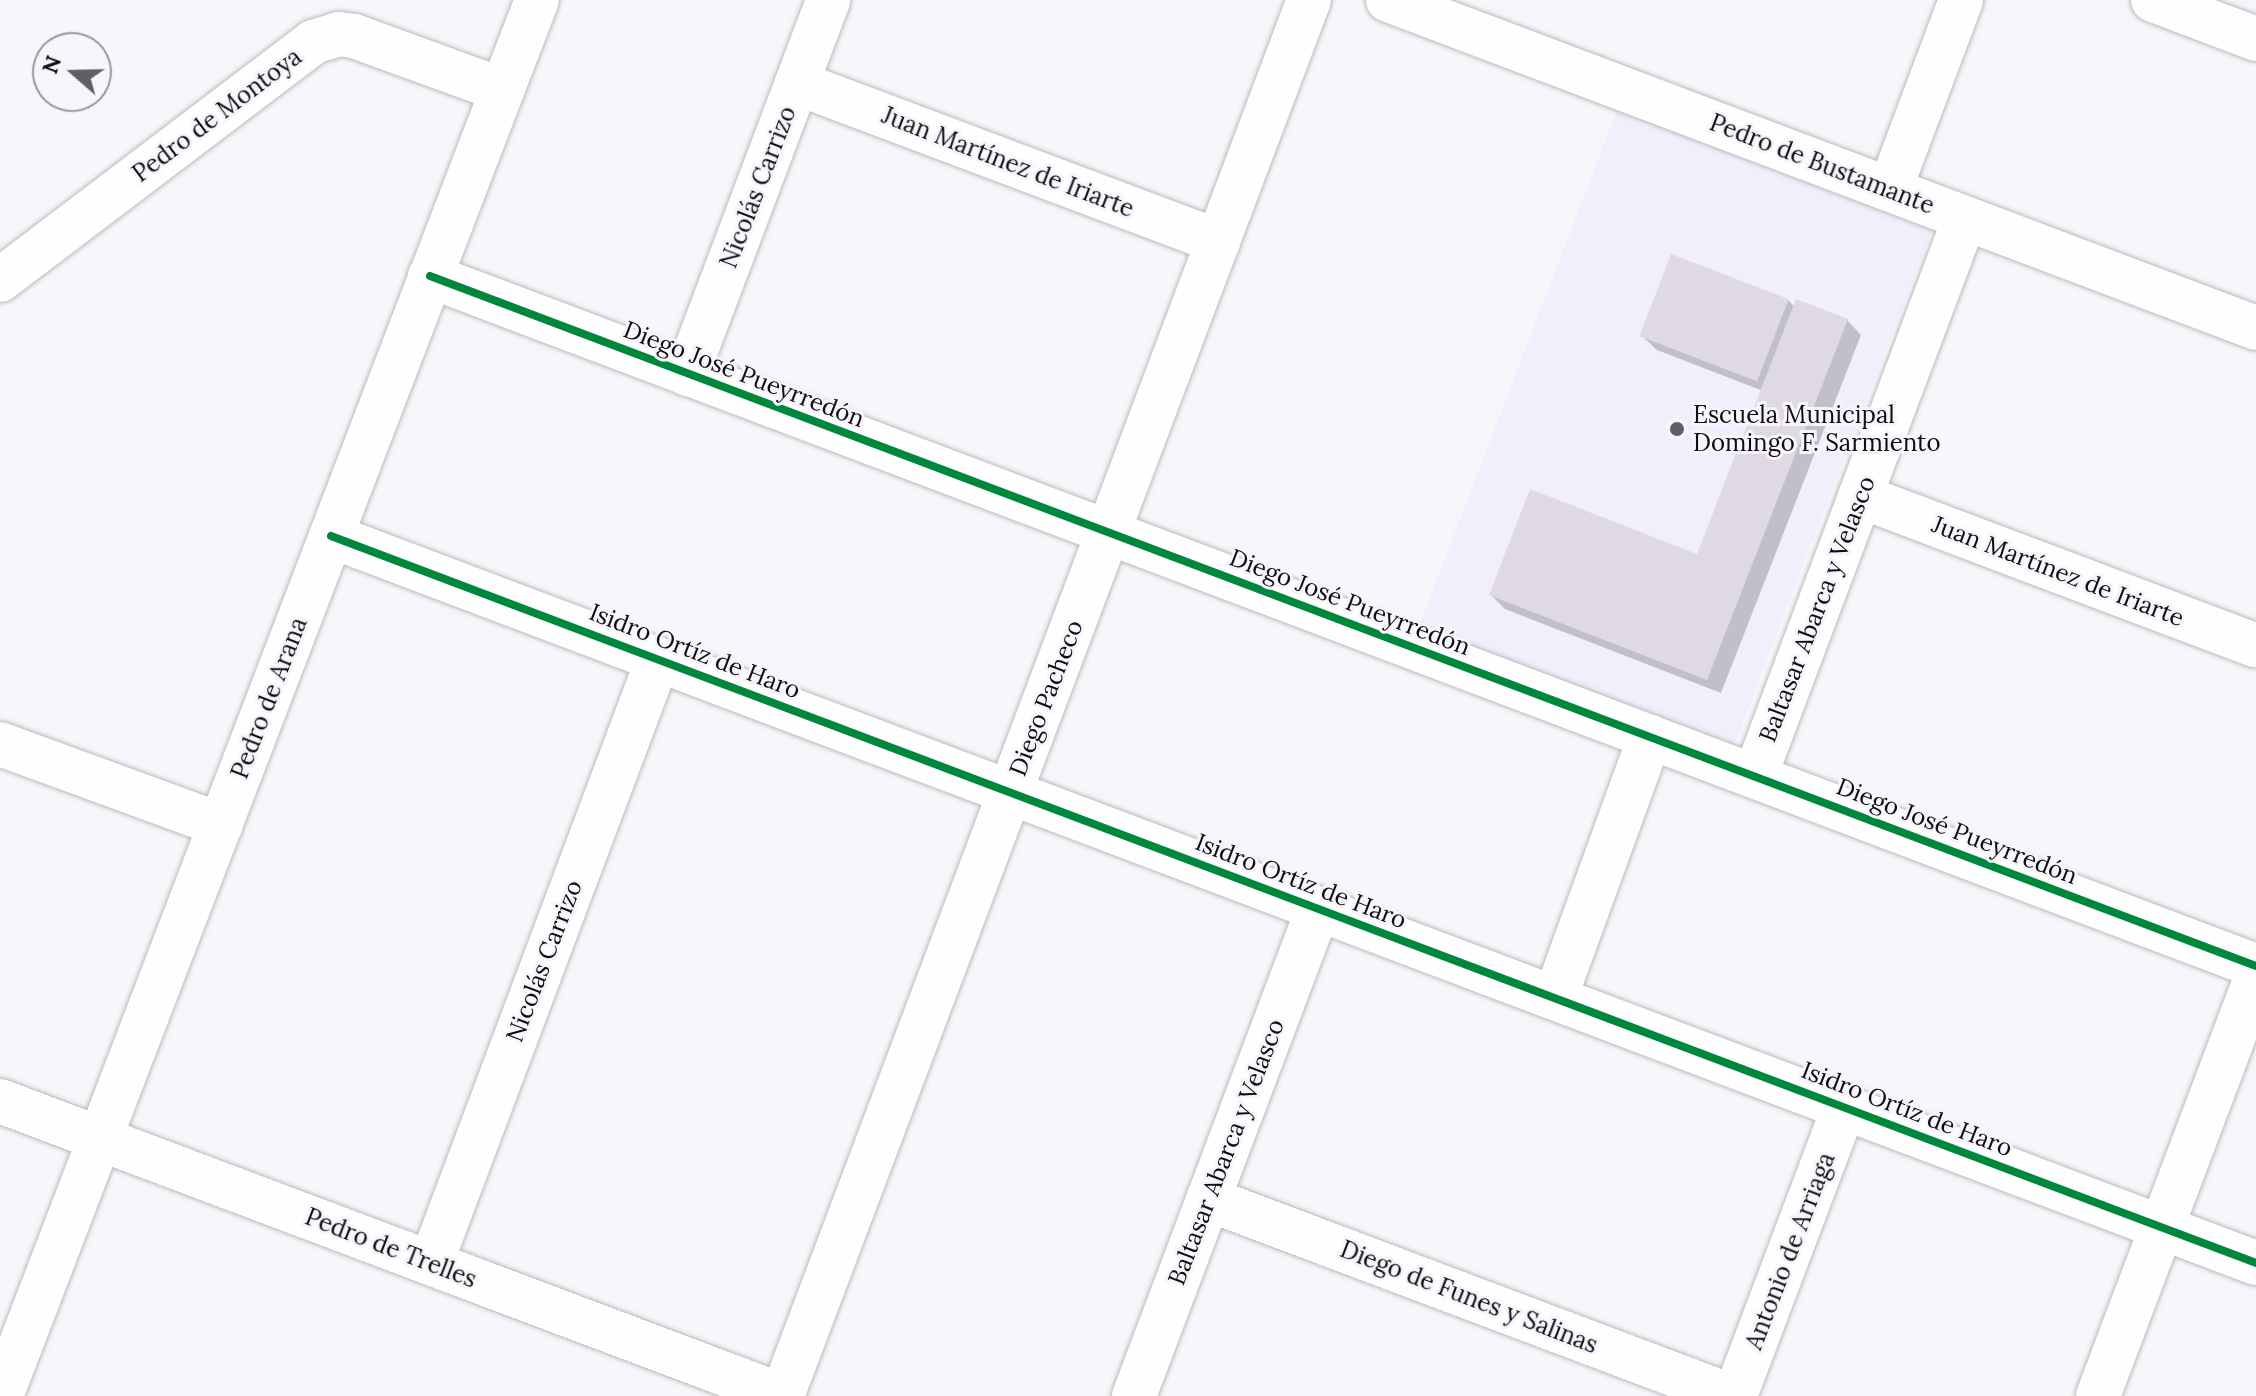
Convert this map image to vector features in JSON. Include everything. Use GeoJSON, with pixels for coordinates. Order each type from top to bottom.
{"type":"FeatureCollection","features":[{"type":"Feature","properties":{"kind":"street","name":"Pedro de Arana"},"geometry":{"type":"LineString","coordinates":[[1,1396],[537,0]]}},
{"type":"Feature","properties":{"kind":"street","name":"Nicolás Carrizo"},"geometry":{"type":"LineString","coordinates":[[687,374],[828,0]]}},
{"type":"Feature","properties":{"kind":"street","name":"Diego Pacheco"},"geometry":{"type":"LineString","coordinates":[[782,1396],[1309,0]]}},
{"type":"Feature","properties":{"kind":"street","name":"Pedro de Bustamante"},"geometry":{"type":"LineString","coordinates":[[1388,0],[2256,328]]}},
{"type":"Feature","properties":{"kind":"street"},"geometry":{"type":"LineString","coordinates":[[1890,189],[1961,0]]}},
{"type":"Feature","properties":{"kind":"street"},"geometry":{"type":"LineString","coordinates":[[2153,0],[2256,39]]}},
{"type":"Feature","properties":{"kind":"street","name":"Pedro de Montoya"},"geometry":{"type":"LineString","coordinates":[[0,280],[313,42],[339,34],[354,36],[502,90]]}},
{"type":"Feature","properties":{"kind":"street","name":"Juan Martínez de Iriarte"},"geometry":{"type":"LineString","coordinates":[[797,83],[1218,241]]}},
{"type":"Feature","properties":{"kind":"street","name":"Baltasar Abarca y Velasco"},"geometry":{"type":"LineString","coordinates":[[1755,776],[1965,218]]}},
{"type":"Feature","properties":{"kind":"street","name":"Diego José Pueyrredón"},"geometry":{"type":"LineString","coordinates":[[430,276],[2256,966]]}},
{"type":"Feature","properties":{"kind":"street","name":"Juan Martínez de Iriarte"},"geometry":{"type":"LineString","coordinates":[[1860,496],[2256,646]]}},
{"type":"Feature","properties":{"kind":"street","name":"Isidro Ortíz de Haro"},"geometry":{"type":"LineString","coordinates":[[331,536],[2256,1263]]}},
{"type":"Feature","properties":{"kind":"street","name":"Nicolás Carrizo"},"geometry":{"type":"LineString","coordinates":[[431,1263],[658,659]]}},
{"type":"Feature","properties":{"kind":"street"},"geometry":{"type":"LineString","coordinates":[[1555,998],[1650,737]]}},
{"type":"Feature","properties":{"kind":"street"},"geometry":{"type":"LineString","coordinates":[[0,744],[221,825]]}},
{"type":"Feature","properties":{"kind":"street","name":"Baltasar Abarca y Velasco"},"geometry":{"type":"LineString","coordinates":[[1134,1396],[1318,909]]}},
{"type":"Feature","properties":{"kind":"street"},"geometry":{"type":"LineString","coordinates":[[2098,1396],[2256,977]]}},
{"type":"Feature","properties":{"kind":"street","name":"Pedro de Trelles"},"geometry":{"type":"LineString","coordinates":[[0,1101],[782,1396]]}},
{"type":"Feature","properties":{"kind":"street","name":"Antonio de Arriaga"},"geometry":{"type":"LineString","coordinates":[[1733,1396],[1844,1107]]}},
{"type":"Feature","properties":{"kind":"street","name":"Diego de Funes y Salinas"},"geometry":{"type":"LineString","coordinates":[[1208,1199],[1733,1396]]}},
{"type":"Feature","properties":{"kind":"shaded area","name":"Escuela Municipal Domingo F. Sarmiento"},"geometry":{"type":"Polygon","coordinates":[[[1617,110],[1932,231],[1733,747],[1419,626],[1617,110]]]}},
{"type":"Feature","properties":{"kind":"building"},"geometry":{"type":"Polygon","coordinates":[[[1671,254],[1789,299],[1757,381],[1639,336],[1671,254]]]}},
{"type":"Feature","properties":{"kind":"building"},"geometry":{"type":"Polygon","coordinates":[[[1796,299],[1848,319],[1707,680],[1489,595],[1530,489],[1697,554],[1796,299]]]}},
{"type":"Feature","properties":{"kind":"cycle path"},"geometry":{"type":"LineString","coordinates":[[430,276],[2256,966]]}},
{"type":"Feature","properties":{"kind":"cycle path"},"geometry":{"type":"LineString","coordinates":[[331,536],[2256,1263]]}},
{"type":"Feature","properties":{"kind":"place","name":"Escuela Municipal Domingo F. Sarmiento"},"geometry":{"type":"Point","coordinates":[1677,429]}}]}
